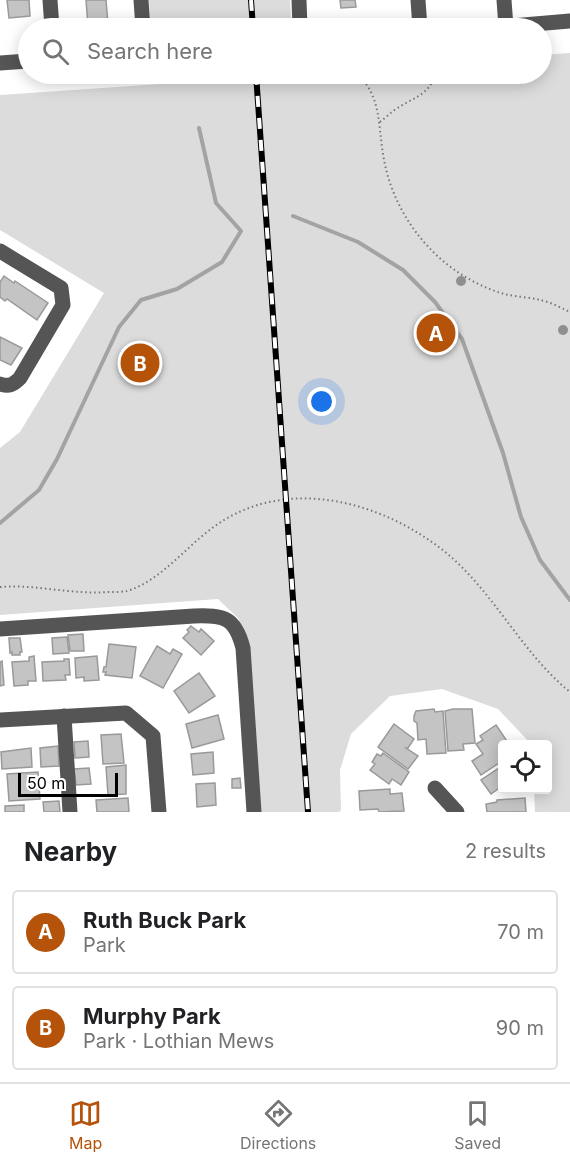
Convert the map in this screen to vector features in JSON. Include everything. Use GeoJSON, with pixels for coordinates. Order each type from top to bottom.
{"type":"FeatureCollection","features":[{"type":"Feature","properties":{"kind":"street"},"geometry":{"type":"LineString","coordinates":[[50,0],[51,18]]}},
{"type":"Feature","properties":{"kind":"street"},"geometry":{"type":"LineString","coordinates":[[141,0],[142,18]]}},
{"type":"Feature","properties":{"kind":"street"},"geometry":{"type":"LineString","coordinates":[[298,0],[299,18]]}},
{"type":"Feature","properties":{"kind":"street"},"geometry":{"type":"LineString","coordinates":[[418,0],[419,18]]}},
{"type":"Feature","properties":{"kind":"street"},"geometry":{"type":"LineString","coordinates":[[504,0],[505,18]]}},
{"type":"Feature","properties":{"kind":"street"},"geometry":{"type":"LineString","coordinates":[[552,23],[570,21]]}},
{"type":"Feature","properties":{"kind":"street"},"geometry":{"type":"LineString","coordinates":[[0,63],[18,62]]}},
{"type":"Feature","properties":{"kind":"street"},"geometry":{"type":"LineString","coordinates":[[0,251],[61,288],[63,305],[20,378],[14,384],[6,386],[0,384]]}},
{"type":"Feature","properties":{"kind":"street"},"geometry":{"type":"LineString","coordinates":[[0,629],[194,615],[214,615],[229,621],[238,631],[243,648],[254,812]]}},
{"type":"Feature","properties":{"kind":"street"},"geometry":{"type":"LineString","coordinates":[[0,720],[126,713],[153,736],[159,812]]}},
{"type":"Feature","properties":{"kind":"street"},"geometry":{"type":"LineString","coordinates":[[64,716],[70,812]]}},
{"type":"Feature","properties":{"kind":"street"},"geometry":{"type":"LineString","coordinates":[[435,788],[457,812]]}},
{"type":"Feature","properties":{"kind":"path"},"geometry":{"type":"LineString","coordinates":[[365,84],[378,108],[388,179],[398,205],[417,235],[440,259],[468,278],[504,294],[543,301],[570,312]]}},
{"type":"Feature","properties":{"kind":"path"},"geometry":{"type":"LineString","coordinates":[[380,122],[396,108],[425,93],[431,84]]}},
{"type":"Feature","properties":{"kind":"path"},"geometry":{"type":"LineString","coordinates":[[0,587],[94,593],[126,591],[147,582],[225,518],[247,508],[260,503],[287,499],[340,501],[394,519],[419,532],[449,556],[475,579],[553,678],[570,692]]}},
{"type":"Feature","properties":{"kind":"shaded area"},"geometry":{"type":"Polygon","coordinates":[[[149,0],[290,0],[291,18],[150,18],[149,0]]]}},
{"type":"Feature","properties":{"kind":"shaded area"},"geometry":{"type":"Polygon","coordinates":[[[570,53],[570,812],[535,812],[534,794],[552,794],[552,740],[527,740],[498,709],[442,689],[390,696],[351,734],[340,770],[341,810],[339,812],[259,812],[249,643],[238,618],[218,599],[0,615],[0,448],[20,432],[104,293],[0,230],[0,95],[162,84],[552,84],[552,54],[570,53]]]}},
{"type":"Feature","properties":{"kind":"building"},"geometry":{"type":"Polygon","coordinates":[[[7,0],[29,0],[30,16],[9,18],[7,0]]]}},
{"type":"Feature","properties":{"kind":"building"},"geometry":{"type":"Polygon","coordinates":[[[86,0],[106,0],[108,18],[87,18],[86,0]]]}},
{"type":"Feature","properties":{"kind":"building"},"geometry":{"type":"Polygon","coordinates":[[[340,0],[355,0],[356,7],[341,8],[340,0]]]}},
{"type":"Feature","properties":{"kind":"building"},"geometry":{"type":"Polygon","coordinates":[[[4,276],[48,303],[37,320],[7,299],[5,301],[0,297],[0,282],[4,276]]]}},
{"type":"Feature","properties":{"kind":"building"},"geometry":{"type":"Polygon","coordinates":[[[0,337],[22,348],[11,365],[0,360],[0,337]]]}},
{"type":"Feature","properties":{"kind":"building"},"geometry":{"type":"Polygon","coordinates":[[[191,626],[199,632],[201,629],[214,641],[201,655],[183,638],[191,626]]]}},
{"type":"Feature","properties":{"kind":"building"},"geometry":{"type":"Polygon","coordinates":[[[83,634],[84,651],[70,651],[68,635],[83,634]]]}},
{"type":"Feature","properties":{"kind":"building"},"geometry":{"type":"Polygon","coordinates":[[[67,637],[69,653],[53,654],[52,638],[67,637]]]}},
{"type":"Feature","properties":{"kind":"building"},"geometry":{"type":"Polygon","coordinates":[[[9,638],[20,638],[22,652],[20,655],[10,653],[9,638]]]}},
{"type":"Feature","properties":{"kind":"building"},"geometry":{"type":"Polygon","coordinates":[[[109,644],[136,647],[132,678],[105,675],[106,672],[103,672],[106,667],[109,644]]]}},
{"type":"Feature","properties":{"kind":"building"},"geometry":{"type":"Polygon","coordinates":[[[157,646],[170,654],[173,649],[182,654],[163,688],[140,676],[157,646]]]}},
{"type":"Feature","properties":{"kind":"building"},"geometry":{"type":"Polygon","coordinates":[[[34,656],[36,681],[28,681],[28,685],[14,686],[12,662],[29,661],[29,657],[34,656]]]}},
{"type":"Feature","properties":{"kind":"building"},"geometry":{"type":"Polygon","coordinates":[[[97,656],[99,680],[84,681],[84,677],[76,678],[75,658],[97,656]]]}},
{"type":"Feature","properties":{"kind":"building"},"geometry":{"type":"Polygon","coordinates":[[[64,659],[69,659],[70,675],[65,675],[66,680],[43,681],[42,662],[64,661],[64,659]]]}},
{"type":"Feature","properties":{"kind":"building"},"geometry":{"type":"Polygon","coordinates":[[[2,661],[4,685],[0,686],[0,662],[2,661]]]}},
{"type":"Feature","properties":{"kind":"building"},"geometry":{"type":"Polygon","coordinates":[[[199,673],[215,696],[189,713],[174,691],[199,673]]]}},
{"type":"Feature","properties":{"kind":"building"},"geometry":{"type":"Polygon","coordinates":[[[434,709],[435,712],[443,711],[446,753],[427,754],[426,739],[418,740],[417,723],[414,721],[416,711],[434,709]]]}},
{"type":"Feature","properties":{"kind":"building"},"geometry":{"type":"Polygon","coordinates":[[[472,709],[475,743],[463,744],[464,750],[448,751],[445,711],[472,709]]]}},
{"type":"Feature","properties":{"kind":"building"},"geometry":{"type":"Polygon","coordinates":[[[218,715],[224,739],[192,748],[186,724],[218,715]]]}},
{"type":"Feature","properties":{"kind":"building"},"geometry":{"type":"Polygon","coordinates":[[[394,724],[414,739],[406,748],[418,756],[408,769],[378,747],[394,724]]]}},
{"type":"Feature","properties":{"kind":"building"},"geometry":{"type":"Polygon","coordinates":[[[496,725],[506,740],[498,740],[498,764],[481,775],[472,761],[483,754],[476,744],[483,740],[480,736],[496,725]]]}},
{"type":"Feature","properties":{"kind":"building"},"geometry":{"type":"Polygon","coordinates":[[[121,734],[124,763],[103,764],[101,735],[121,734]]]}},
{"type":"Feature","properties":{"kind":"building"},"geometry":{"type":"Polygon","coordinates":[[[88,741],[89,757],[75,758],[74,742],[88,741]]]}},
{"type":"Feature","properties":{"kind":"building"},"geometry":{"type":"Polygon","coordinates":[[[58,746],[59,766],[41,767],[40,748],[58,746]]]}},
{"type":"Feature","properties":{"kind":"building"},"geometry":{"type":"Polygon","coordinates":[[[31,748],[32,767],[2,769],[1,752],[31,748]]]}},
{"type":"Feature","properties":{"kind":"building"},"geometry":{"type":"Polygon","coordinates":[[[213,752],[214,773],[193,775],[191,754],[213,752]]]}},
{"type":"Feature","properties":{"kind":"building"},"geometry":{"type":"Polygon","coordinates":[[[383,753],[409,772],[401,785],[392,779],[389,784],[370,770],[375,764],[372,762],[377,754],[381,756],[383,753]]]}},
{"type":"Feature","properties":{"kind":"building"},"geometry":{"type":"Polygon","coordinates":[[[126,765],[126,794],[108,795],[106,767],[126,765]]]}},
{"type":"Feature","properties":{"kind":"building"},"geometry":{"type":"Polygon","coordinates":[[[89,768],[91,784],[76,785],[74,769],[89,768]]]}},
{"type":"Feature","properties":{"kind":"building"},"geometry":{"type":"Polygon","coordinates":[[[498,769],[498,789],[491,794],[481,780],[498,769]]]}},
{"type":"Feature","properties":{"kind":"building"},"geometry":{"type":"Polygon","coordinates":[[[38,772],[40,799],[9,801],[7,774],[38,772]]]}},
{"type":"Feature","properties":{"kind":"building"},"geometry":{"type":"Polygon","coordinates":[[[240,778],[241,788],[232,788],[232,779],[240,778]]]}},
{"type":"Feature","properties":{"kind":"building"},"geometry":{"type":"Polygon","coordinates":[[[215,783],[216,805],[197,807],[196,784],[215,783]]]}},
{"type":"Feature","properties":{"kind":"building"},"geometry":{"type":"Polygon","coordinates":[[[390,789],[390,794],[402,793],[404,811],[360,810],[359,791],[390,789]]]}},
{"type":"Feature","properties":{"kind":"building"},"geometry":{"type":"Polygon","coordinates":[[[128,798],[129,812],[97,812],[96,800],[128,798]]]}},
{"type":"Feature","properties":{"kind":"building"},"geometry":{"type":"Polygon","coordinates":[[[525,798],[526,812],[487,812],[486,804],[497,802],[497,800],[525,798]]]}},
{"type":"Feature","properties":{"kind":"building"},"geometry":{"type":"Polygon","coordinates":[[[59,801],[60,812],[44,812],[43,802],[59,801]]]}},
{"type":"Feature","properties":{"kind":"building"},"geometry":{"type":"Polygon","coordinates":[[[24,805],[24,812],[5,812],[5,806],[24,805]]]}},
{"type":"Feature","properties":{"kind":"waterway"},"geometry":{"type":"LineString","coordinates":[[0,523],[39,490],[57,459],[119,327],[141,300],[177,289],[222,262],[241,231],[216,203],[199,128]]}},
{"type":"Feature","properties":{"kind":"waterway"},"geometry":{"type":"LineString","coordinates":[[293,216],[358,242],[403,270],[435,302],[462,339],[503,453],[521,517],[540,560],[570,600]]}},
{"type":"Feature","properties":{"kind":"railway"},"geometry":{"type":"LineString","coordinates":[[251,0],[252,18]]}},
{"type":"Feature","properties":{"kind":"railway"},"geometry":{"type":"LineString","coordinates":[[257,84],[308,812]]}},
{"type":"Feature","properties":{"kind":"place","name":"Ruth Buck Park"},"geometry":{"type":"Point","coordinates":[436,333]}},
{"type":"Feature","properties":{"kind":"place","name":"Murphy Park"},"geometry":{"type":"Point","coordinates":[140,363]}}]}
